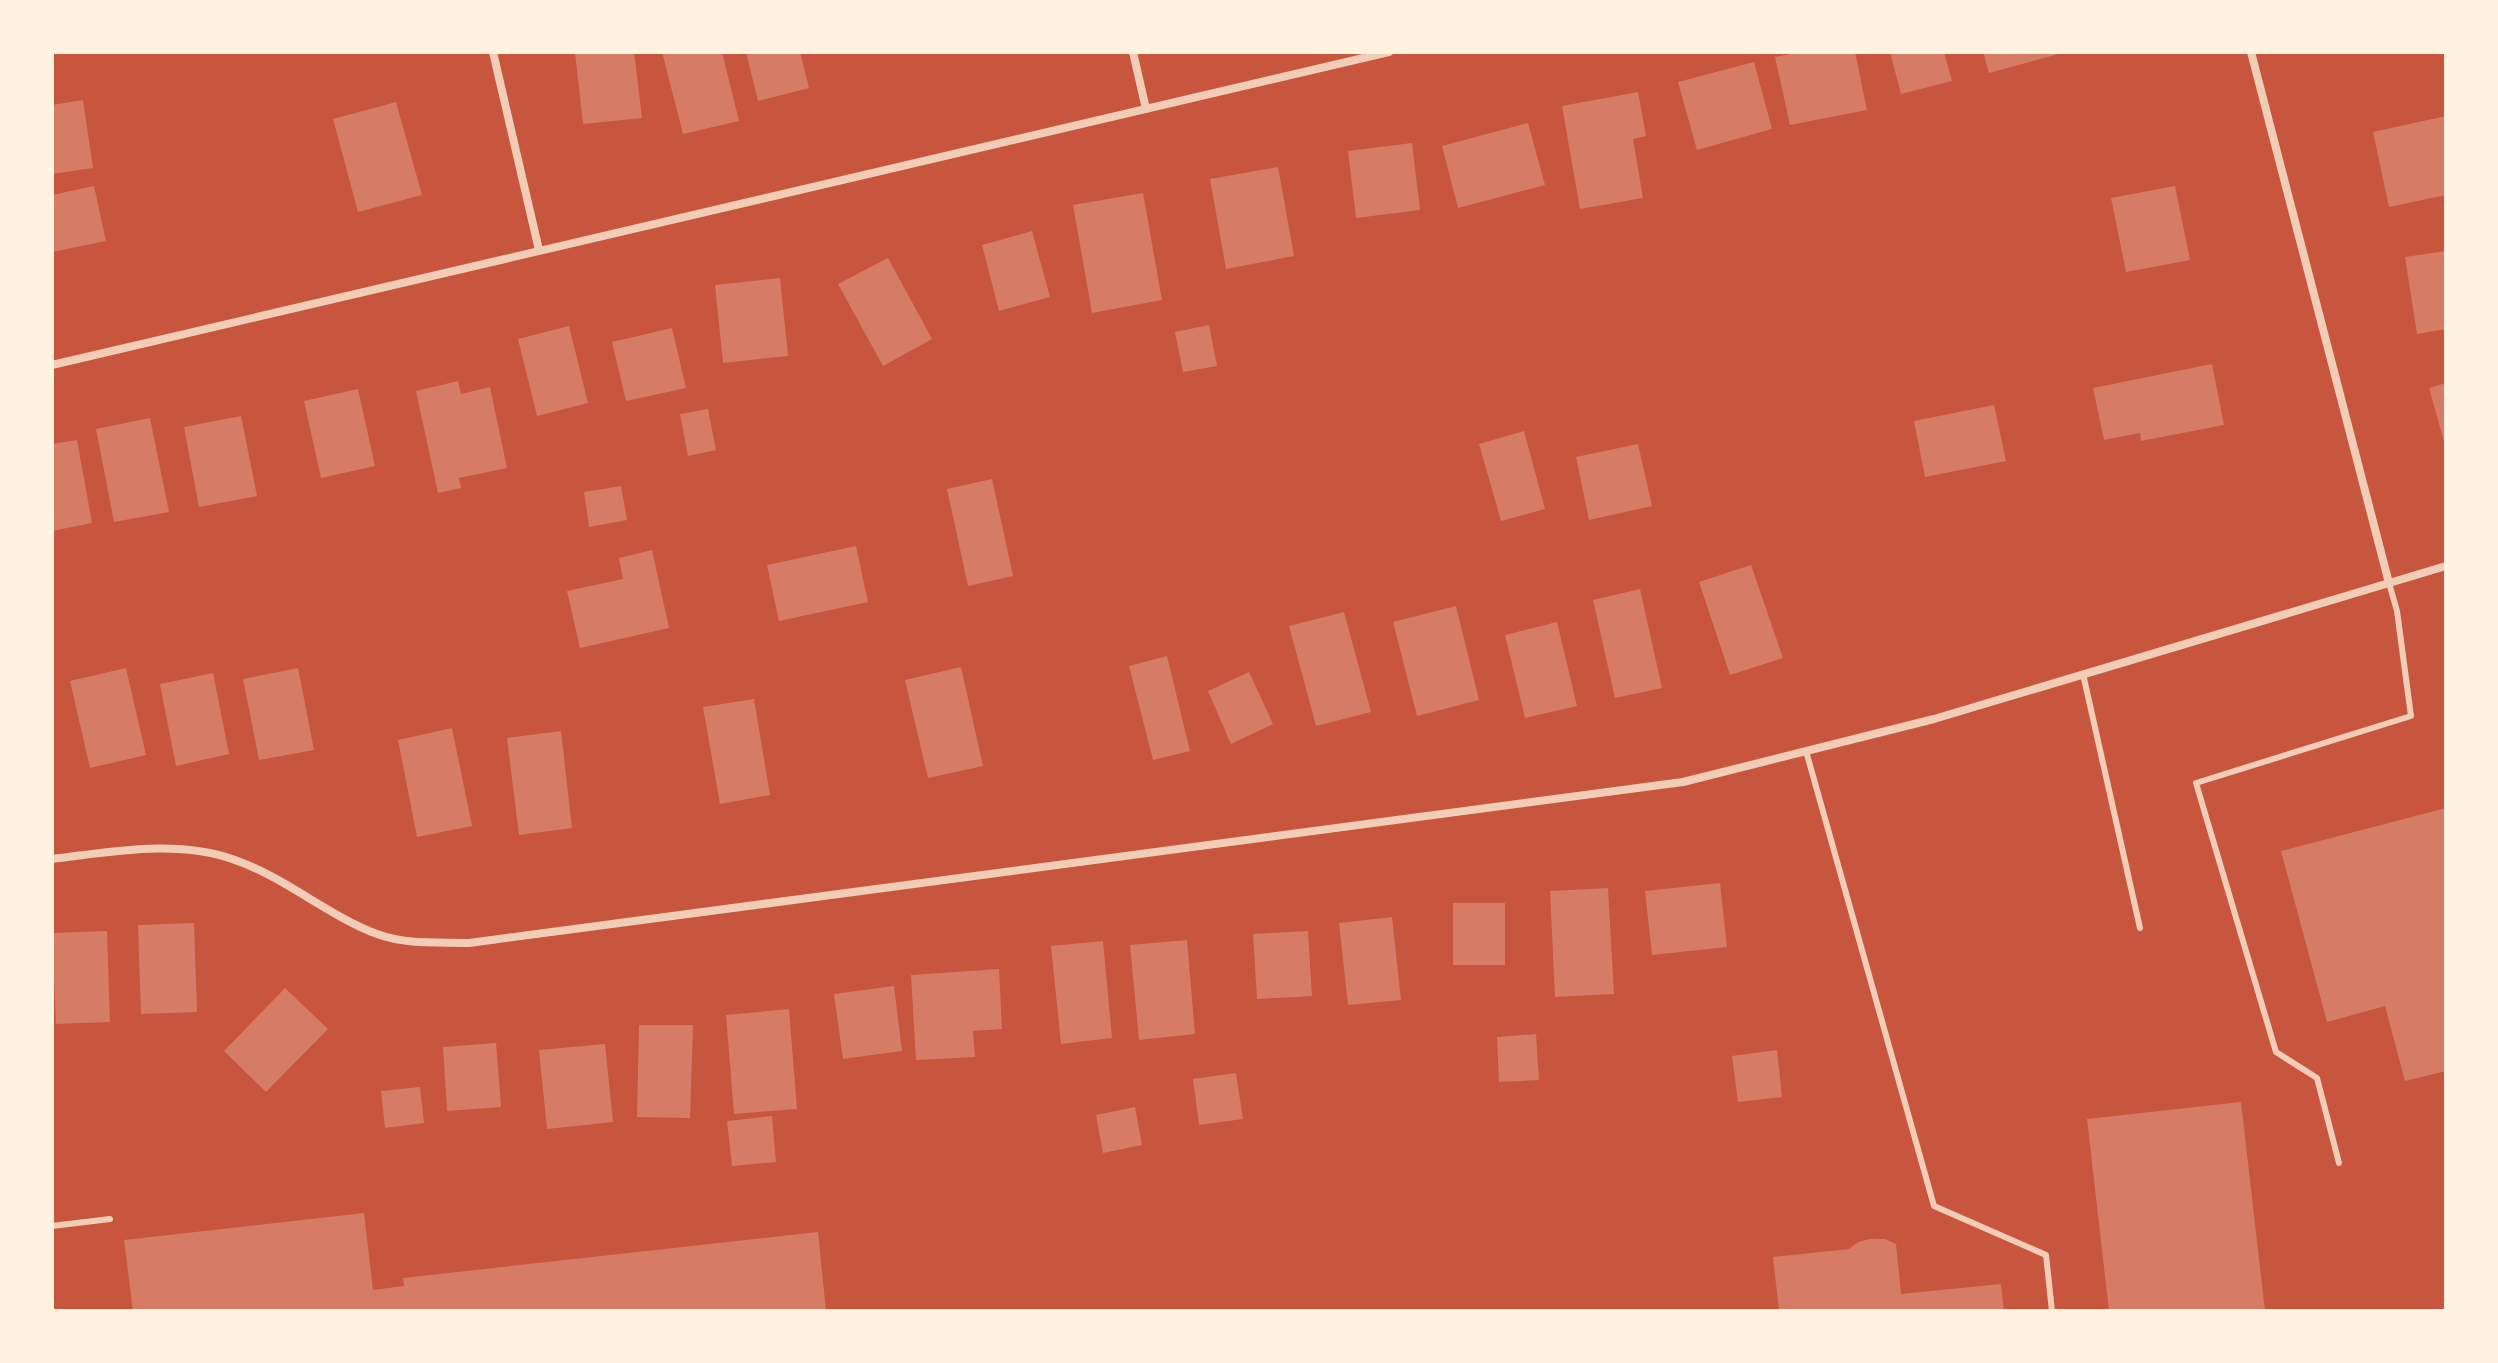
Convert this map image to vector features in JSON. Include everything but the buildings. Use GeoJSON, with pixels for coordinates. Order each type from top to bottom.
{"type":"FeatureCollection","features":[{"type":"Feature","properties":{"kind":"street"},"geometry":{"type":"LineString","coordinates":[[493,52],[539,250]]}},
{"type":"Feature","properties":{"kind":"street"},"geometry":{"type":"LineString","coordinates":[[1133,52],[1146,109]]}},
{"type":"Feature","properties":{"kind":"street"},"geometry":{"type":"LineString","coordinates":[[52,365],[1389,52]]}},
{"type":"Feature","properties":{"kind":"street"},"geometry":{"type":"LineString","coordinates":[[2251,52],[2389,583]]}},
{"type":"Feature","properties":{"kind":"street"},"geometry":{"type":"LineString","coordinates":[[52,859],[134,850],[194,850],[236,860],[377,934],[411,942],[469,943],[1683,782],[1934,719],[2446,566]]}},
{"type":"Feature","properties":{"kind":"lane"},"geometry":{"type":"LineString","coordinates":[[2339,1163],[2317,1078],[2276,1052],[2196,783],[2411,716],[2397,611],[2389,583]]}},
{"type":"Feature","properties":{"kind":"lane"},"geometry":{"type":"LineString","coordinates":[[2083,674],[2140,928]]}},
{"type":"Feature","properties":{"kind":"lane"},"geometry":{"type":"LineString","coordinates":[[1806,751],[1934,1206],[2046,1255],[2052,1311]]}},
{"type":"Feature","properties":{"kind":"lane"},"geometry":{"type":"LineString","coordinates":[[52,1226],[110,1219]]}}]}
